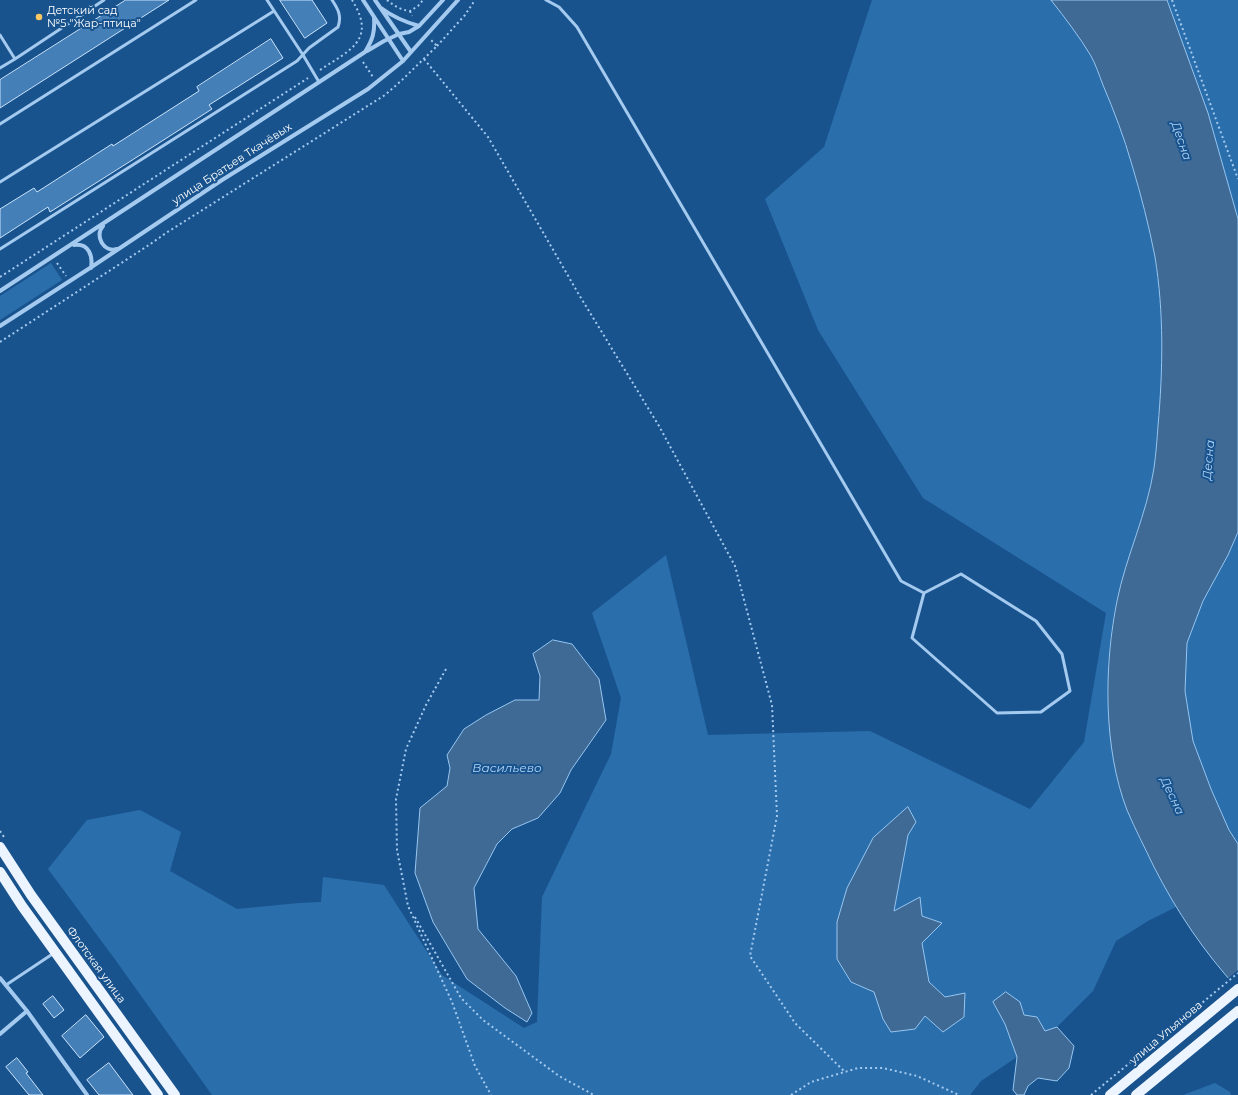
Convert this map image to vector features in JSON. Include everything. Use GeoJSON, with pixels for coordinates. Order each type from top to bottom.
{"type":"FeatureCollection","features":[{"type":"Feature","properties":{"kind":"main road","name":"Флотская улица"},"geometry":{"type":"LineString","coordinates":[[0,847],[31,895],[175,1095]]}},
{"type":"Feature","properties":{"kind":"main road"},"geometry":{"type":"LineString","coordinates":[[0,872],[55,952],[158,1095]]}},
{"type":"Feature","properties":{"kind":"main road","name":"улица Ульянова"},"geometry":{"type":"LineString","coordinates":[[1110,1095],[1238,989]]}},
{"type":"Feature","properties":{"kind":"main road"},"geometry":{"type":"LineString","coordinates":[[1136,1095],[1238,1011]]}},
{"type":"Feature","properties":{"kind":"street"},"geometry":{"type":"LineString","coordinates":[[363,0],[403,61]]}},
{"type":"Feature","properties":{"kind":"street"},"geometry":{"type":"LineString","coordinates":[[375,0],[411,52]]}},
{"type":"Feature","properties":{"kind":"street"},"geometry":{"type":"LineString","coordinates":[[0,291],[365,52],[399,34],[410,32],[419,26],[443,0]]}},
{"type":"Feature","properties":{"kind":"street","name":"улица Братьев Ткачёвых"},"geometry":{"type":"LineString","coordinates":[[0,326],[222,180],[368,89],[403,61],[458,0]]}},
{"type":"Feature","properties":{"kind":"street"},"geometry":{"type":"LineString","coordinates":[[378,5],[392,16],[419,26]]}},
{"type":"Feature","properties":{"kind":"street"},"geometry":{"type":"LineString","coordinates":[[365,52],[373,39],[375,27],[374,17]]}},
{"type":"Feature","properties":{"kind":"street"},"geometry":{"type":"LineString","coordinates":[[106,223],[100,230],[98,237],[102,244],[108,249],[114,250],[122,247]]}},
{"type":"Feature","properties":{"kind":"street"},"geometry":{"type":"LineString","coordinates":[[72,245],[80,244],[87,248],[91,254],[92,262],[90,268]]}},
{"type":"Feature","properties":{"kind":"street"},"geometry":{"type":"LineString","coordinates":[[0,978],[27,1011],[87,1095]]}},
{"type":"Feature","properties":{"kind":"street"},"geometry":{"type":"LineString","coordinates":[[0,1034],[27,1011]]}},
{"type":"Feature","properties":{"kind":"lane"},"geometry":{"type":"LineString","coordinates":[[0,68],[104,0]]}},
{"type":"Feature","properties":{"kind":"lane"},"geometry":{"type":"LineString","coordinates":[[0,124],[196,0]]}},
{"type":"Feature","properties":{"kind":"lane"},"geometry":{"type":"LineString","coordinates":[[267,0],[319,82]]}},
{"type":"Feature","properties":{"kind":"lane"},"geometry":{"type":"LineString","coordinates":[[0,249],[297,61],[309,48],[338,27],[340,17],[332,0]]}},
{"type":"Feature","properties":{"kind":"lane"},"geometry":{"type":"LineString","coordinates":[[546,0],[559,7],[577,27],[901,581],[924,593]]}},
{"type":"Feature","properties":{"kind":"lane"},"geometry":{"type":"LineString","coordinates":[[0,182],[274,11]]}},
{"type":"Feature","properties":{"kind":"lane"},"geometry":{"type":"LineString","coordinates":[[0,35],[15,59]]}},
{"type":"Feature","properties":{"kind":"lane"},"geometry":{"type":"LineString","coordinates":[[961,574],[1036,621],[1062,654],[1070,691],[1041,712],[997,713],[912,638],[924,593],[961,574]]}},
{"type":"Feature","properties":{"kind":"lane"},"geometry":{"type":"LineString","coordinates":[[6,985],[55,952]]}},
{"type":"Feature","properties":{"kind":"path"},"geometry":{"type":"LineString","coordinates":[[0,277],[354,48],[358,42],[362,26],[360,15],[352,0]]}},
{"type":"Feature","properties":{"kind":"path"},"geometry":{"type":"LineString","coordinates":[[387,0],[402,10],[410,11],[418,6],[423,0]]}},
{"type":"Feature","properties":{"kind":"path"},"geometry":{"type":"LineString","coordinates":[[436,46],[464,15],[475,0]]}},
{"type":"Feature","properties":{"kind":"path"},"geometry":{"type":"LineString","coordinates":[[1172,0],[1238,179]]}},
{"type":"Feature","properties":{"kind":"path"},"geometry":{"type":"LineString","coordinates":[[0,342],[166,233],[385,95],[359,56]]}},
{"type":"Feature","properties":{"kind":"path"},"geometry":{"type":"LineString","coordinates":[[424,59],[488,137],[578,293],[659,426],[735,566],[772,705],[777,816],[750,956],[795,1023],[845,1072]]}},
{"type":"Feature","properties":{"kind":"path"},"geometry":{"type":"LineString","coordinates":[[47,247],[76,292]]}},
{"type":"Feature","properties":{"kind":"path"},"geometry":{"type":"LineString","coordinates":[[446,669],[426,705],[406,750],[396,798],[397,850],[408,906],[452,1002],[476,1066],[491,1095]]}},
{"type":"Feature","properties":{"kind":"path"},"geometry":{"type":"LineString","coordinates":[[408,906],[461,998],[483,1020],[558,1076],[594,1095]]}},
{"type":"Feature","properties":{"kind":"path"},"geometry":{"type":"LineString","coordinates":[[1091,1095],[1238,973]]}},
{"type":"Feature","properties":{"kind":"path"},"geometry":{"type":"LineString","coordinates":[[791,1095],[811,1082],[858,1068],[883,1068],[917,1076],[959,1095]]}},
{"type":"Feature","properties":{"kind":"shaded area"},"geometry":{"type":"Polygon","coordinates":[[[872,0],[1051,0],[1078,35],[1088,50],[1098,70],[1123,135],[1147,221],[1158,279],[1162,344],[1160,409],[1154,468],[1145,508],[1119,592],[1112,628],[1108,665],[1110,731],[1117,776],[1127,809],[1144,847],[1176,907],[1148,921],[1116,941],[1093,991],[1057,1027],[1045,1031],[1037,1017],[1024,1015],[993,1003],[1005,1024],[1017,1057],[981,1081],[970,1095],[212,1095],[48,869],[87,820],[140,810],[181,832],[170,871],[237,909],[321,902],[323,877],[384,885],[442,975],[524,1028],[537,1022],[542,897],[611,754],[621,698],[592,613],[666,555],[708,735],[870,731],[1030,809],[1084,742],[1106,613],[923,498],[818,330],[765,199],[824,147],[872,0]],[[908,807],[874,992],[883,1019],[925,1016],[945,997],[929,982],[922,942],[942,923],[922,916],[920,897],[894,912],[908,835],[916,822],[908,807]]]}},
{"type":"Feature","properties":{"kind":"shaded area"},"geometry":{"type":"Polygon","coordinates":[[[1167,0],[1238,0],[1238,219],[1208,113],[1167,0]]]}},
{"type":"Feature","properties":{"kind":"shaded area"},"geometry":{"type":"Polygon","coordinates":[[[51,263],[62,280],[0,320],[0,296],[51,263]]]}},
{"type":"Feature","properties":{"kind":"shaded area"},"geometry":{"type":"Polygon","coordinates":[[[1238,532],[1238,844],[1229,830],[1211,789],[1193,741],[1185,691],[1187,643],[1203,601],[1228,555],[1238,532]]]}},
{"type":"Feature","properties":{"kind":"shaded area"},"geometry":{"type":"Polygon","coordinates":[[[1215,1083],[1230,1092],[1231,1095],[1183,1095],[1215,1083]]]}},
{"type":"Feature","properties":{"kind":"water","name":"Десна"},"geometry":{"type":"Polygon","coordinates":[[[1051,0],[1167,0],[1208,113],[1238,219],[1238,532],[1228,555],[1203,601],[1187,643],[1185,691],[1193,741],[1211,789],[1229,830],[1238,844],[1238,989],[1214,961],[1192,931],[1163,884],[1127,810],[1119,786],[1113,760],[1108,706],[1110,652],[1117,601],[1121,584],[1147,502],[1154,468],[1161,384],[1162,341],[1160,299],[1155,257],[1147,222],[1126,144],[1119,124],[1091,56],[1077,34],[1051,0]]]}},
{"type":"Feature","properties":{"kind":"water","name":"Васильево"},"geometry":{"type":"Polygon","coordinates":[[[553,640],[572,644],[599,679],[606,720],[571,770],[560,793],[538,818],[512,829],[497,844],[474,888],[478,929],[516,976],[532,1013],[527,1022],[505,1008],[467,979],[433,922],[415,873],[420,808],[447,786],[450,768],[447,755],[464,729],[486,715],[515,700],[539,700],[540,676],[533,654],[553,640]]]}},
{"type":"Feature","properties":{"kind":"water"},"geometry":{"type":"Polygon","coordinates":[[[908,807],[916,822],[908,835],[894,911],[920,897],[922,916],[942,923],[922,943],[929,982],[945,997],[965,993],[964,1017],[943,1032],[925,1016],[915,1029],[891,1032],[883,1019],[874,992],[851,982],[837,959],[837,922],[847,888],[873,838],[908,807]]]}},
{"type":"Feature","properties":{"kind":"water"},"geometry":{"type":"Polygon","coordinates":[[[1006,992],[1020,1002],[1024,1015],[1037,1017],[1045,1031],[1057,1027],[1074,1046],[1069,1068],[1057,1081],[1038,1078],[1028,1086],[1024,1095],[1017,1095],[1013,1090],[1017,1057],[1005,1024],[993,1002],[1006,992]]]}},
{"type":"Feature","properties":{"kind":"pier"},"geometry":{"type":"Polygon","coordinates":[[[1238,970],[1238,991],[1227,979],[1238,970]]]}},
{"type":"Feature","properties":{"kind":"building"},"geometry":{"type":"Polygon","coordinates":[[[126,0],[169,0],[0,108],[0,80],[126,0]]]}},
{"type":"Feature","properties":{"kind":"building"},"geometry":{"type":"Polygon","coordinates":[[[280,0],[312,0],[327,23],[305,38],[280,0]]]}},
{"type":"Feature","properties":{"kind":"building"},"geometry":{"type":"Polygon","coordinates":[[[271,39],[283,58],[209,105],[212,109],[137,157],[50,212],[48,207],[0,238],[0,209],[34,188],[37,192],[112,144],[113,146],[199,91],[197,87],[271,39]]]}},
{"type":"Feature","properties":{"kind":"building"},"geometry":{"type":"Polygon","coordinates":[[[53,996],[64,1010],[54,1018],[43,1004],[53,996]]]}},
{"type":"Feature","properties":{"kind":"building"},"geometry":{"type":"Polygon","coordinates":[[[86,1015],[104,1037],[80,1058],[62,1036],[86,1015]]]}},
{"type":"Feature","properties":{"kind":"building"},"geometry":{"type":"Polygon","coordinates":[[[17,1058],[28,1072],[26,1073],[43,1095],[29,1095],[6,1067],[17,1058]]]}},
{"type":"Feature","properties":{"kind":"building"},"geometry":{"type":"Polygon","coordinates":[[[109,1063],[133,1095],[99,1095],[87,1080],[109,1063]]]}},
{"type":"Feature","properties":{"kind":"place","name":"Детский сад №5 \"Жар-птица\""},"geometry":{"type":"Point","coordinates":[39,17]}}]}
